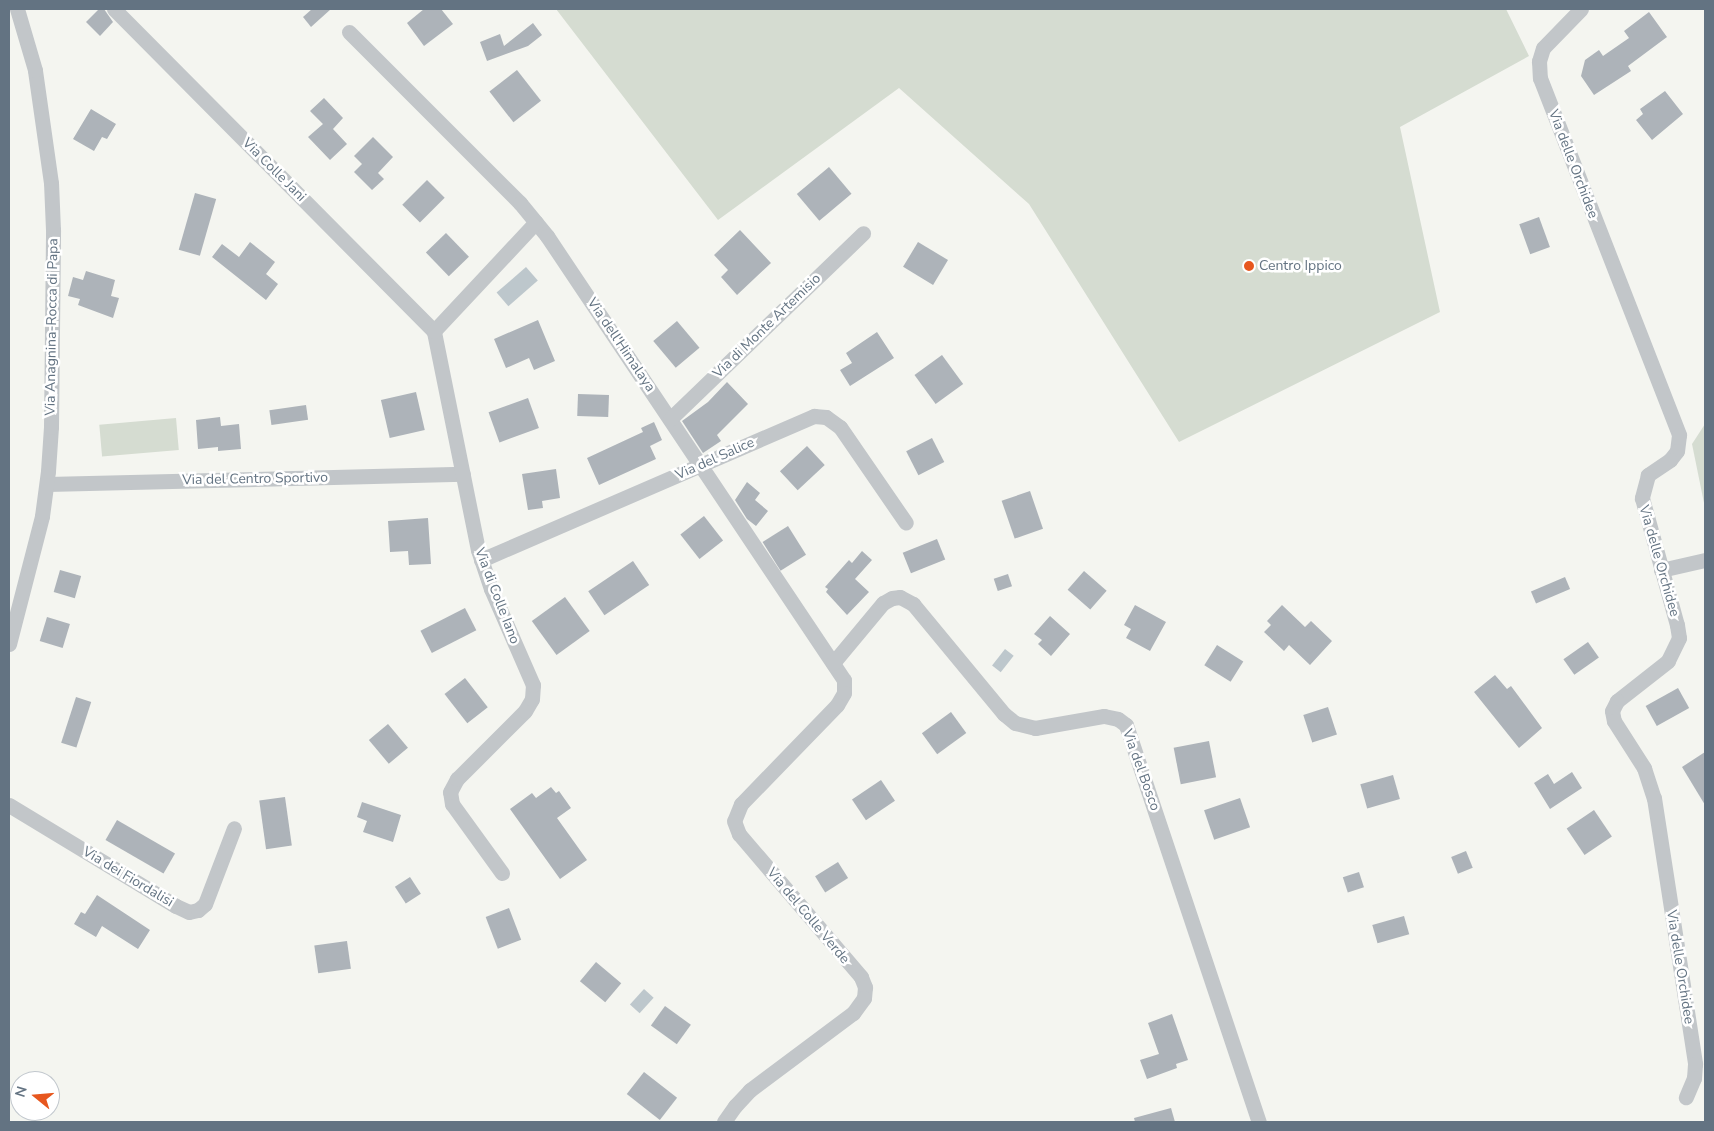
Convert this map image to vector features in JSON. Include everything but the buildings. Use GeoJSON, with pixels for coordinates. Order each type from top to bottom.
{"type":"FeatureCollection","features":[{"type":"Feature","properties":{"kind":"street","name":"Via Anagnina-Rocca di Papa"},"geometry":{"type":"LineString","coordinates":[[10,637],[39,528],[47,484],[51,441],[52,198],[46,141],[35,70],[17,9]]}},
{"type":"Feature","properties":{"kind":"street","name":"Via Colle Jani"},"geometry":{"type":"LineString","coordinates":[[114,9],[434,331]]}},
{"type":"Feature","properties":{"kind":"street","name":"Via delle Orchidee"},"geometry":{"type":"LineString","coordinates":[[1581,9],[1543,48],[1539,61],[1539,73],[1678,435],[1677,451],[1670,460],[1648,475],[1642,492],[1645,514],[1678,630],[1677,644],[1664,666],[1617,701],[1612,716],[1641,761],[1654,798],[1695,1064],[1694,1078],[1686,1097]]}},
{"type":"Feature","properties":{"kind":"street","name":"Via dell'Himalaya"},"geometry":{"type":"LineString","coordinates":[[349,32],[536,222],[833,663],[844,680],[844,693]]}},
{"type":"Feature","properties":{"kind":"street"},"geometry":{"type":"LineString","coordinates":[[434,331],[536,222]]}},
{"type":"Feature","properties":{"kind":"street","name":"Via di Monte Artemisio"},"geometry":{"type":"LineString","coordinates":[[670,419],[863,233]]}},
{"type":"Feature","properties":{"kind":"street","name":"Via di Colle Iano"},"geometry":{"type":"LineString","coordinates":[[434,331],[481,560],[495,597],[532,680],[533,694],[530,703],[522,714],[457,779],[450,797],[454,806],[502,873]]}},
{"type":"Feature","properties":{"kind":"street","name":"Via del Salice"},"geometry":{"type":"LineString","coordinates":[[481,560],[814,416],[826,417],[843,430],[906,523]]}},
{"type":"Feature","properties":{"kind":"street","name":"Via del Centro Sportivo"},"geometry":{"type":"LineString","coordinates":[[47,484],[464,474]]}},
{"type":"Feature","properties":{"kind":"street"},"geometry":{"type":"LineString","coordinates":[[1662,570],[1705,560]]}},
{"type":"Feature","properties":{"kind":"street","name":"Via del Bosco"},"geometry":{"type":"LineString","coordinates":[[833,663],[883,603],[892,598],[900,597],[913,604],[1004,714],[1015,723],[1035,728],[1104,716],[1118,719],[1126,725],[1259,1122]]}},
{"type":"Feature","properties":{"kind":"street","name":"Via del Colle Verde"},"geometry":{"type":"LineString","coordinates":[[724,1122],[735,1106],[750,1090],[853,1013],[864,998],[865,988],[861,977],[739,834],[734,821],[741,804],[834,709],[844,693]]}},
{"type":"Feature","properties":{"kind":"street","name":"Via dei Fiordalisi"},"geometry":{"type":"LineString","coordinates":[[9,805],[189,912],[198,910],[204,904],[234,828]]}},
{"type":"Feature","properties":{"kind":"shaded area","name":"Centro Ippico"},"geometry":{"type":"Polygon","coordinates":[[[556,9],[1506,9],[1529,56],[1400,127],[1440,312],[1179,442],[1029,204],[899,88],[718,220],[556,9]]]}},
{"type":"Feature","properties":{"kind":"shaded area"},"geometry":{"type":"Polygon","coordinates":[[[526,267],[538,281],[508,306],[497,293],[526,267]]]}},
{"type":"Feature","properties":{"kind":"shaded area"},"geometry":{"type":"Polygon","coordinates":[[[176,418],[179,450],[102,457],[99,425],[176,418]]]}},
{"type":"Feature","properties":{"kind":"shaded area"},"geometry":{"type":"Polygon","coordinates":[[[1705,424],[1705,508],[1692,444],[1705,424]]]}},
{"type":"Feature","properties":{"kind":"shaded area"},"geometry":{"type":"Polygon","coordinates":[[[1005,649],[1014,656],[1001,672],[992,666],[1005,649]]]}},
{"type":"Feature","properties":{"kind":"shaded area"},"geometry":{"type":"Polygon","coordinates":[[[644,989],[654,998],[640,1013],[630,1005],[644,989]]]}},
{"type":"Feature","properties":{"kind":"place","name":"Centro Ippico"},"geometry":{"type":"Point","coordinates":[1249,266]}}]}
